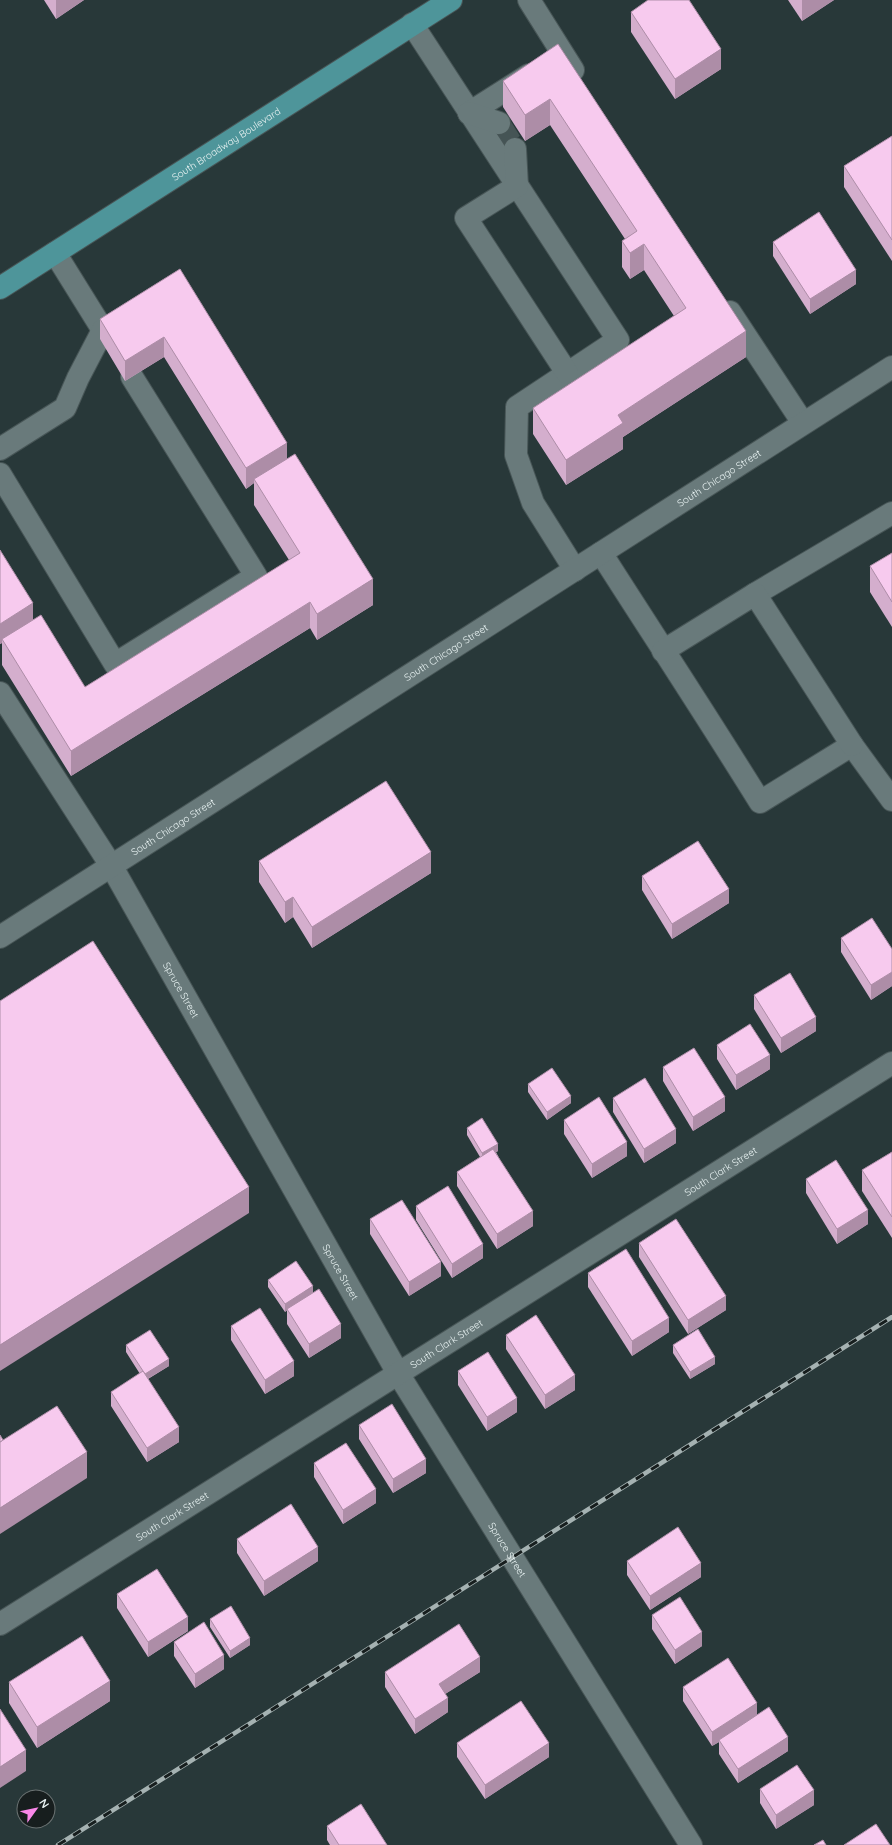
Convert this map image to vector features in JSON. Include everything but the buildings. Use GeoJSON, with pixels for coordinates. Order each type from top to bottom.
{"type":"FeatureCollection","features":[{"type":"Feature","properties":{"kind":"main road","name":"South Broadway Boulevard"},"geometry":{"type":"LineString","coordinates":[[0,288],[451,0]]}},
{"type":"Feature","properties":{"kind":"street"},"geometry":{"type":"LineString","coordinates":[[529,0],[584,86]]}},
{"type":"Feature","properties":{"kind":"street"},"geometry":{"type":"LineString","coordinates":[[412,24],[618,340],[517,407],[516,455],[533,503],[575,570]]}},
{"type":"Feature","properties":{"kind":"street"},"geometry":{"type":"LineString","coordinates":[[469,113],[562,53]]}},
{"type":"Feature","properties":{"kind":"street"},"geometry":{"type":"LineString","coordinates":[[469,113],[499,123]]}},
{"type":"Feature","properties":{"kind":"street"},"geometry":{"type":"LineString","coordinates":[[515,149],[517,186]]}},
{"type":"Feature","properties":{"kind":"street"},"geometry":{"type":"LineString","coordinates":[[517,186],[466,218],[568,373]]}},
{"type":"Feature","properties":{"kind":"street"},"geometry":{"type":"LineString","coordinates":[[0,449],[65,408],[78,378],[105,333],[54,253]]}},
{"type":"Feature","properties":{"kind":"street"},"geometry":{"type":"LineString","coordinates":[[721,298],[803,423]]}},
{"type":"Feature","properties":{"kind":"street","name":"South Chicago Street"},"geometry":{"type":"LineString","coordinates":[[0,937],[112,867],[892,366]]}},
{"type":"Feature","properties":{"kind":"street"},"geometry":{"type":"LineString","coordinates":[[0,474],[115,664],[256,576],[132,377]]}},
{"type":"Feature","properties":{"kind":"street"},"geometry":{"type":"LineString","coordinates":[[663,651],[892,512]]}},
{"type":"Feature","properties":{"kind":"street"},"geometry":{"type":"LineString","coordinates":[[601,553],[711,723],[760,802],[852,745]]}},
{"type":"Feature","properties":{"kind":"street"},"geometry":{"type":"LineString","coordinates":[[755,594],[852,745],[892,800]]}},
{"type":"Feature","properties":{"kind":"street","name":"Spruce Street"},"geometry":{"type":"LineString","coordinates":[[0,693],[112,867],[399,1375],[691,1845]]}},
{"type":"Feature","properties":{"kind":"street","name":"South Clark Street"},"geometry":{"type":"LineString","coordinates":[[0,1624],[399,1375],[892,1063]]}},
{"type":"Feature","properties":{"kind":"tunnel"},"geometry":{"type":"LineString","coordinates":[[499,123],[515,149]]}},
{"type":"Feature","properties":{"kind":"railway"},"geometry":{"type":"LineString","coordinates":[[58,1845],[892,1317]]}}]}
